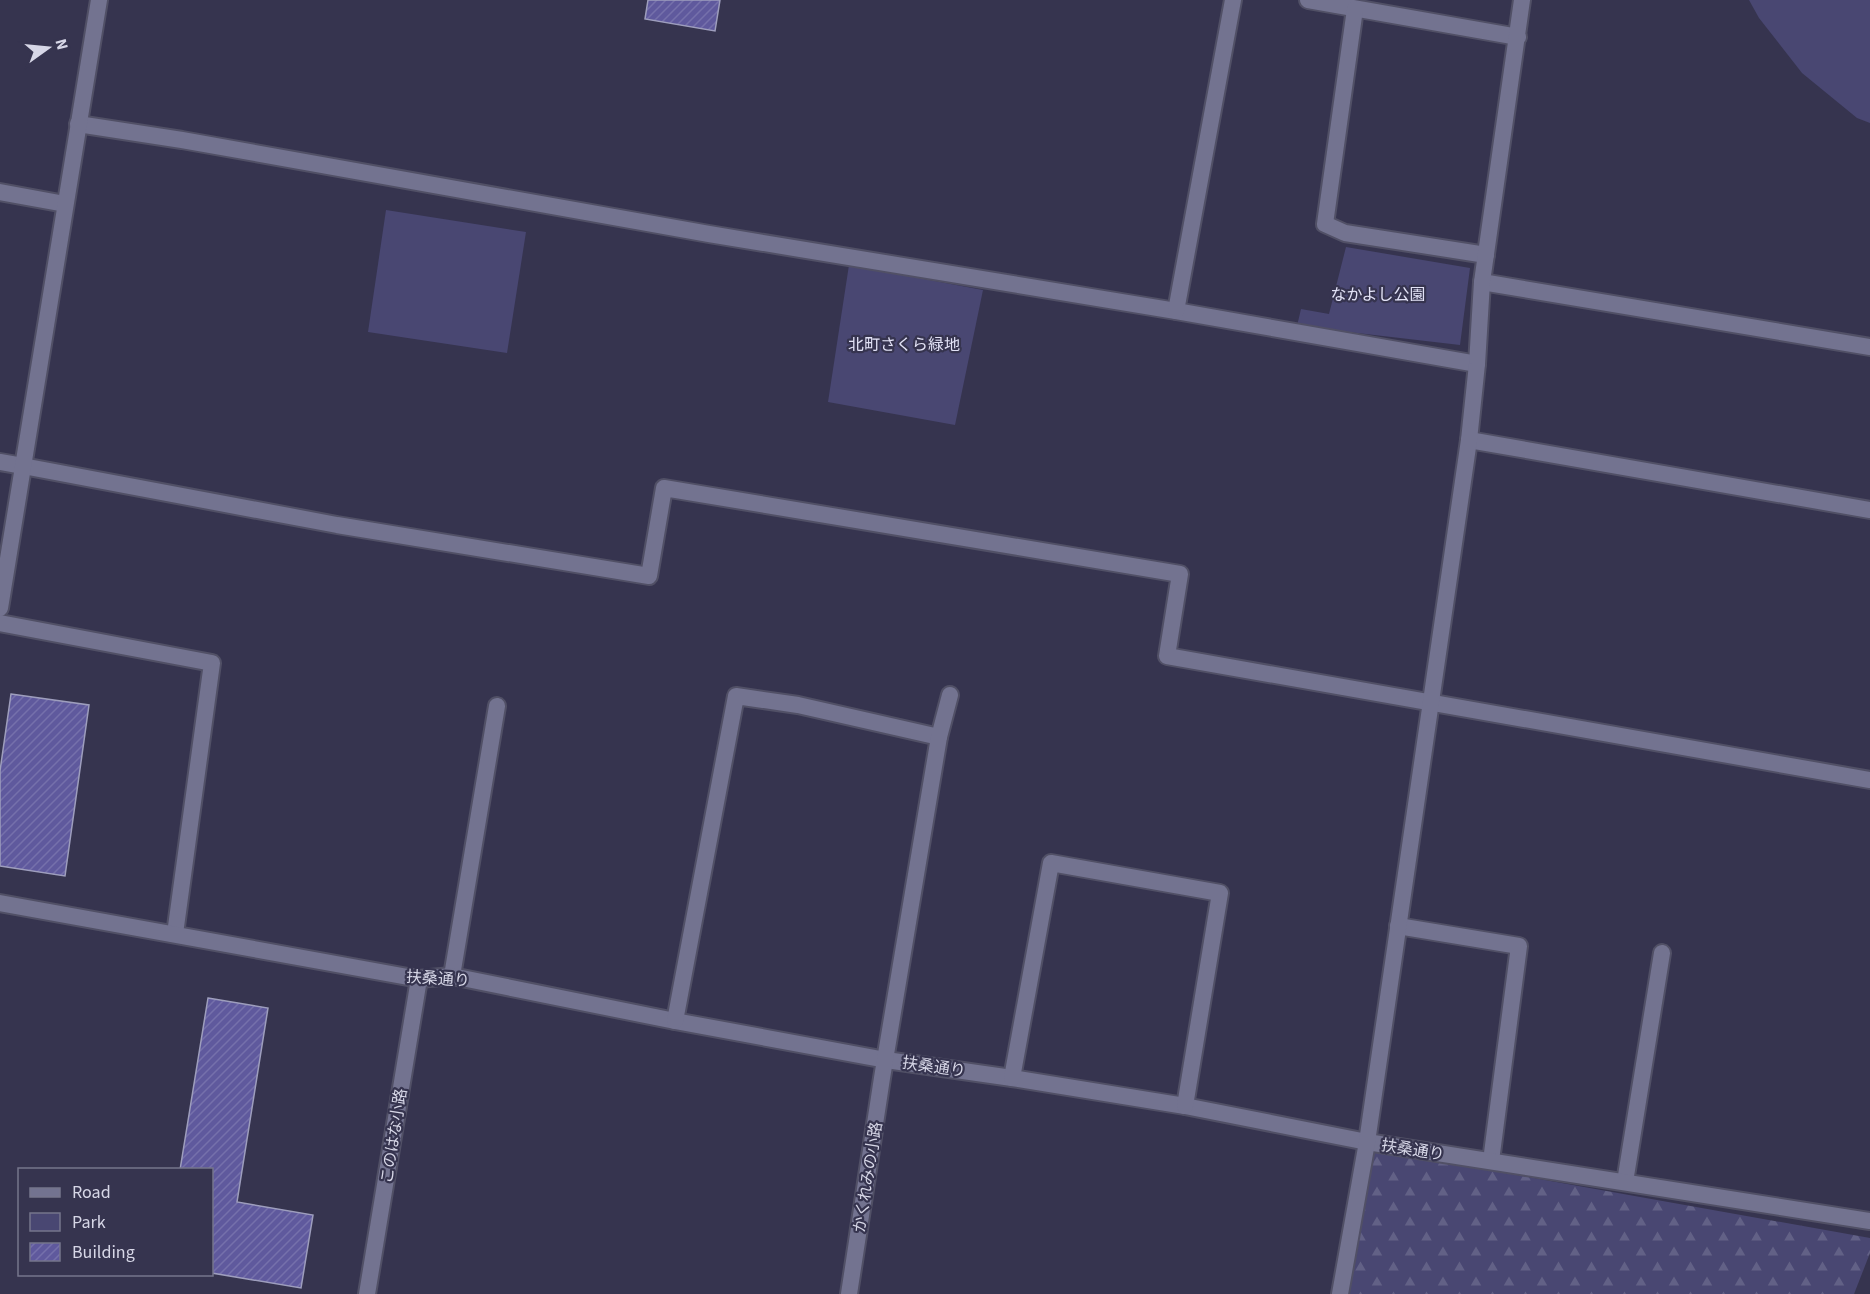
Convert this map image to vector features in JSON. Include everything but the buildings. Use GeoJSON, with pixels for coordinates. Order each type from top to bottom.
{"type":"FeatureCollection","features":[{"type":"Feature","properties":{"kind":"street"},"geometry":{"type":"LineString","coordinates":[[0,608],[99,0]]}},
{"type":"Feature","properties":{"kind":"street"},"geometry":{"type":"LineString","coordinates":[[1176,311],[1233,0]]}},
{"type":"Feature","properties":{"kind":"street"},"geometry":{"type":"LineString","coordinates":[[1308,0],[1518,37]]}},
{"type":"Feature","properties":{"kind":"street"},"geometry":{"type":"LineString","coordinates":[[1340,1294],[1367,1142],[1469,440],[1478,364],[1482,282],[1522,0]]}},
{"type":"Feature","properties":{"kind":"street"},"geometry":{"type":"LineString","coordinates":[[1356,9],[1325,224],[1345,233],[1486,255]]}},
{"type":"Feature","properties":{"kind":"street"},"geometry":{"type":"LineString","coordinates":[[78,124],[182,140],[710,234],[1176,311],[1478,364]]}},
{"type":"Feature","properties":{"kind":"street"},"geometry":{"type":"LineString","coordinates":[[0,192],[65,204]]}},
{"type":"Feature","properties":{"kind":"street"},"geometry":{"type":"LineString","coordinates":[[1482,282],[1870,347]]}},
{"type":"Feature","properties":{"kind":"street"},"geometry":{"type":"LineString","coordinates":[[1469,440],[1870,510]]}},
{"type":"Feature","properties":{"kind":"street"},"geometry":{"type":"LineString","coordinates":[[0,462],[337,525],[649,576],[664,488],[1180,574],[1167,656],[1870,780]]}},
{"type":"Feature","properties":{"kind":"street"},"geometry":{"type":"LineString","coordinates":[[0,623],[212,663],[175,934]]}},
{"type":"Feature","properties":{"kind":"street","name":"かくれみの小路"},"geometry":{"type":"LineString","coordinates":[[849,1294],[939,737],[950,695]]}},
{"type":"Feature","properties":{"kind":"street"},"geometry":{"type":"LineString","coordinates":[[675,1021],[736,696],[798,705],[939,737]]}},
{"type":"Feature","properties":{"kind":"street"},"geometry":{"type":"LineString","coordinates":[[452,976],[497,706]]}},
{"type":"Feature","properties":{"kind":"street"},"geometry":{"type":"LineString","coordinates":[[1012,1078],[1051,863],[1220,893],[1185,1106]]}},
{"type":"Feature","properties":{"kind":"street","name":"扶桑通り"},"geometry":{"type":"LineString","coordinates":[[0,903],[419,979],[452,976],[675,1021],[886,1059],[1185,1106],[1367,1142],[1870,1221]]}},
{"type":"Feature","properties":{"kind":"street"},"geometry":{"type":"LineString","coordinates":[[1398,926],[1519,946],[1491,1161]]}},
{"type":"Feature","properties":{"kind":"street"},"geometry":{"type":"LineString","coordinates":[[1625,1182],[1662,953]]}},
{"type":"Feature","properties":{"kind":"street","name":"このはな小路"},"geometry":{"type":"LineString","coordinates":[[367,1294],[419,979]]}},
{"type":"Feature","properties":{"kind":"green space"},"geometry":{"type":"Polygon","coordinates":[[[1749,0],[1870,0],[1870,123],[1857,118],[1802,73],[1759,18],[1749,0]]]}},
{"type":"Feature","properties":{"kind":"green space"},"geometry":{"type":"Polygon","coordinates":[[[386,210],[526,232],[507,353],[368,332],[386,210]]]}},
{"type":"Feature","properties":{"kind":"green space","name":"なかよし公園"},"geometry":{"type":"Polygon","coordinates":[[[1346,247],[1470,268],[1460,345],[1297,326],[1301,309],[1329,314],[1346,247]]]}},
{"type":"Feature","properties":{"kind":"green space","name":"北町さくら緑地"},"geometry":{"type":"Polygon","coordinates":[[[849,265],[983,290],[955,425],[828,402],[849,265]]]}},
{"type":"Feature","properties":{"kind":"green space"},"geometry":{"type":"Polygon","coordinates":[[[1371,1149],[1870,1238],[1870,1253],[1854,1294],[1341,1294],[1371,1149]]]}}]}
